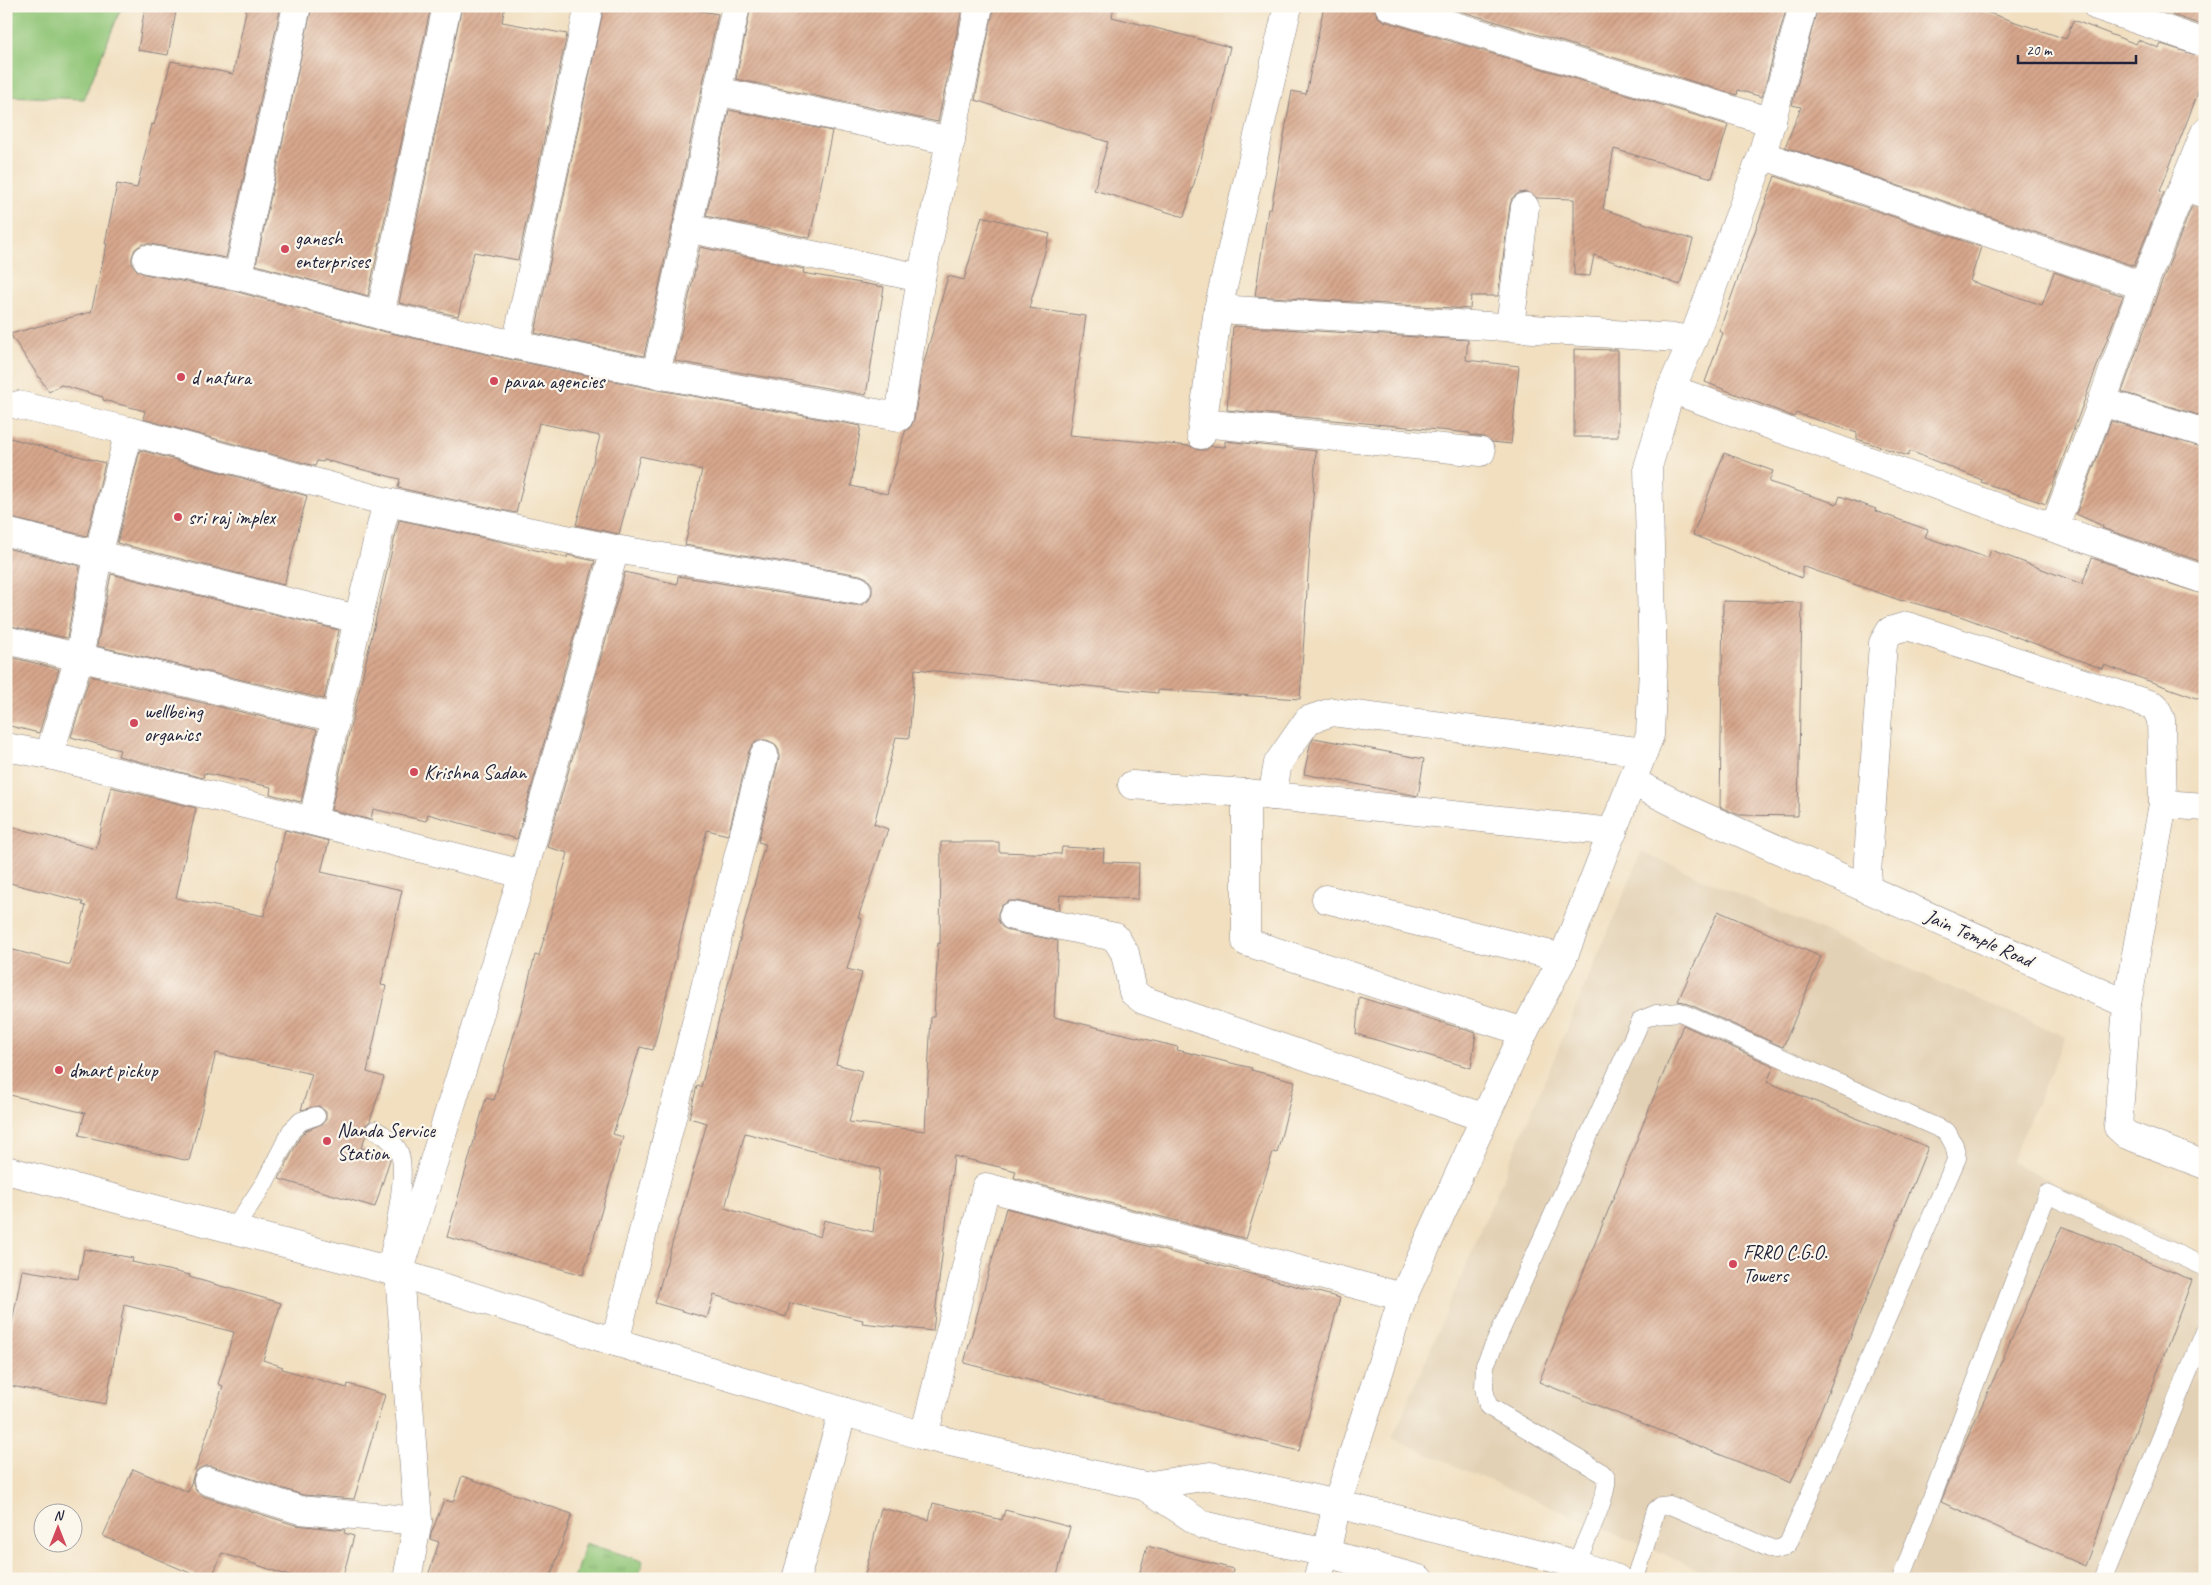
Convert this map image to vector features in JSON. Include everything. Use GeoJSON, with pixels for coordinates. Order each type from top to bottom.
{"type":"FeatureCollection","features":[{"type":"Feature","properties":{"kind":"street"},"geometry":{"type":"LineString","coordinates":[[238,276],[297,6]]}},
{"type":"Feature","properties":{"kind":"street"},"geometry":{"type":"LineString","coordinates":[[380,315],[447,6]]}},
{"type":"Feature","properties":{"kind":"street"},"geometry":{"type":"LineString","coordinates":[[516,345],[590,6]]}},
{"type":"Feature","properties":{"kind":"street"},"geometry":{"type":"LineString","coordinates":[[656,374],[736,6]]}},
{"type":"Feature","properties":{"kind":"street"},"geometry":{"type":"LineString","coordinates":[[147,258],[238,276],[380,315],[516,345],[656,374],[899,416],[920,278],[979,6]]}},
{"type":"Feature","properties":{"kind":"street"},"geometry":{"type":"LineString","coordinates":[[1288,6],[1218,310],[1202,429],[1481,452]]}},
{"type":"Feature","properties":{"kind":"street"},"geometry":{"type":"LineString","coordinates":[[1389,6],[1772,122]]}},
{"type":"Feature","properties":{"kind":"street"},"geometry":{"type":"LineString","coordinates":[[1317,1579],[1326,1553],[1337,1504],[1403,1297],[1524,1032],[1563,958],[1650,735],[1653,667],[1648,467],[1671,389],[1693,340],[1762,155],[1803,6]]}},
{"type":"Feature","properties":{"kind":"street"},"geometry":{"type":"LineString","coordinates":[[2096,6],[2205,43]]}},
{"type":"Feature","properties":{"kind":"street"},"geometry":{"type":"LineString","coordinates":[[717,91],[951,141]]}},
{"type":"Feature","properties":{"kind":"street"},"geometry":{"type":"LineString","coordinates":[[2054,528],[2102,402],[2143,286],[2194,191],[2205,132]]}},
{"type":"Feature","properties":{"kind":"street"},"geometry":{"type":"LineString","coordinates":[[1762,155],[2143,286]]}},
{"type":"Feature","properties":{"kind":"street"},"geometry":{"type":"LineString","coordinates":[[1510,326],[1525,207]]}},
{"type":"Feature","properties":{"kind":"street"},"geometry":{"type":"LineString","coordinates":[[687,228],[920,278]]}},
{"type":"Feature","properties":{"kind":"street"},"geometry":{"type":"LineString","coordinates":[[1218,310],[1510,326],[1693,340]]}},
{"type":"Feature","properties":{"kind":"street"},"geometry":{"type":"LineString","coordinates":[[1671,389],[2054,528],[2205,580]]}},
{"type":"Feature","properties":{"kind":"street"},"geometry":{"type":"LineString","coordinates":[[2102,402],[2205,433]]}},
{"type":"Feature","properties":{"kind":"street"},"geometry":{"type":"LineString","coordinates":[[18,406],[129,431],[387,502],[615,549],[857,590]]}},
{"type":"Feature","properties":{"kind":"street"},"geometry":{"type":"LineString","coordinates":[[49,755],[79,658],[98,556],[129,431]]}},
{"type":"Feature","properties":{"kind":"street"},"geometry":{"type":"LineString","coordinates":[[312,820],[387,502]]}},
{"type":"Feature","properties":{"kind":"street"},"geometry":{"type":"LineString","coordinates":[[6,532],[358,619]]}},
{"type":"Feature","properties":{"kind":"street"},"geometry":{"type":"LineString","coordinates":[[407,1579],[418,1521],[393,1271],[523,874],[615,549]]}},
{"type":"Feature","properties":{"kind":"street"},"geometry":{"type":"LineString","coordinates":[[1866,888],[1883,643],[1890,631],[1907,626],[2155,706],[2161,720],[2163,804],[2127,1004],[2118,1127],[2127,1135],[2205,1165]]}},
{"type":"Feature","properties":{"kind":"street"},"geometry":{"type":"LineString","coordinates":[[6,640],[335,718]]}},
{"type":"Feature","properties":{"kind":"street"},"geometry":{"type":"LineString","coordinates":[[1524,1032],[1246,942],[1259,794],[1308,720],[1332,712],[1644,752]]}},
{"type":"Feature","properties":{"kind":"street"},"geometry":{"type":"LineString","coordinates":[[7,750],[49,755],[523,874]]}},
{"type":"Feature","properties":{"kind":"street"},"geometry":{"type":"LineString","coordinates":[[615,1342],[764,755]]}},
{"type":"Feature","properties":{"kind":"street","name":"Jain Temple Road"},"geometry":{"type":"LineString","coordinates":[[1633,782],[1689,810],[2127,1004]]}},
{"type":"Feature","properties":{"kind":"street"},"geometry":{"type":"LineString","coordinates":[[1132,785],[1259,794],[1612,832]]}},
{"type":"Feature","properties":{"kind":"street"},"geometry":{"type":"LineString","coordinates":[[2163,804],[2205,807]]}},
{"type":"Feature","properties":{"kind":"street"},"geometry":{"type":"LineString","coordinates":[[1326,899],[1563,958]]}},
{"type":"Feature","properties":{"kind":"street"},"geometry":{"type":"LineString","coordinates":[[1013,916],[1116,937],[1126,953],[1133,992],[1143,1000],[1485,1118]]}},
{"type":"Feature","properties":{"kind":"street"},"geometry":{"type":"LineString","coordinates":[[6,1170],[393,1271],[615,1342],[924,1436],[1144,1486],[1203,1525],[1326,1553],[1419,1579]]}},
{"type":"Feature","properties":{"kind":"street"},"geometry":{"type":"LineString","coordinates":[[924,1436],[986,1187],[1403,1297]]}},
{"type":"Feature","properties":{"kind":"street"},"geometry":{"type":"LineString","coordinates":[[796,1579],[843,1411]]}},
{"type":"Feature","properties":{"kind":"street"},"geometry":{"type":"LineString","coordinates":[[1144,1486],[1210,1476],[1337,1504],[1576,1564],[1617,1579]]}},
{"type":"Feature","properties":{"kind":"street"},"geometry":{"type":"LineString","coordinates":[[208,1481],[300,1510],[418,1521]]}},
{"type":"Feature","properties":{"kind":"lane"},"geometry":{"type":"LineString","coordinates":[[1576,1564],[1599,1508],[1607,1485],[1606,1478],[1598,1470],[1488,1406],[1484,1388],[1485,1365],[1641,1020],[1656,1014],[1680,1012],[1947,1132],[1954,1145],[1957,1158],[1788,1544],[1774,1550],[1670,1505],[1661,1506],[1656,1510],[1635,1579]]}},
{"type":"Feature","properties":{"kind":"lane"},"geometry":{"type":"LineString","coordinates":[[234,1230],[265,1182],[291,1131],[301,1121],[316,1116]]}},
{"type":"Feature","properties":{"kind":"lane"},"geometry":{"type":"LineString","coordinates":[[375,1130],[389,1138],[399,1151],[403,1164],[393,1271]]}},
{"type":"Feature","properties":{"kind":"lane"},"geometry":{"type":"LineString","coordinates":[[1901,1579],[2047,1194],[2205,1267]]}},
{"type":"Feature","properties":{"kind":"lane"},"geometry":{"type":"LineString","coordinates":[[2103,1579],[2205,1331]]}},
{"type":"Feature","properties":{"kind":"shaded area"},"geometry":{"type":"Polygon","coordinates":[[[1642,852],[2066,1037],[2011,1162],[2205,1255],[2205,1579],[1721,1579],[1392,1439],[1642,852]]]}},
{"type":"Feature","properties":{"kind":"green space"},"geometry":{"type":"Polygon","coordinates":[[[6,6],[122,6],[84,99],[6,96],[6,6]]]}},
{"type":"Feature","properties":{"kind":"green space"},"geometry":{"type":"Polygon","coordinates":[[[585,1543],[643,1561],[638,1579],[574,1579],[585,1543]]]}},
{"type":"Feature","properties":{"kind":"building"},"geometry":{"type":"Polygon","coordinates":[[[145,6],[177,6],[168,55],[138,50],[145,6]]]}},
{"type":"Feature","properties":{"kind":"building"},"geometry":{"type":"Polygon","coordinates":[[[247,6],[281,6],[226,258],[142,244],[135,249],[132,264],[144,274],[234,291],[377,330],[513,360],[653,389],[861,426],[851,486],[887,494],[905,432],[911,426],[914,419],[923,366],[948,276],[964,280],[982,216],[1050,234],[1029,308],[1086,316],[1069,435],[1190,446],[1199,450],[1206,450],[1211,446],[1225,447],[1225,441],[1316,451],[1300,699],[1158,690],[1158,693],[915,669],[909,738],[896,737],[874,824],[888,829],[858,918],[862,919],[847,969],[862,973],[836,1064],[862,1071],[849,1122],[925,1131],[931,1017],[934,1017],[938,943],[940,944],[941,842],[999,842],[999,852],[1061,854],[1062,847],[1104,849],[1103,862],[1139,863],[1138,899],[1060,895],[1059,910],[1009,901],[1001,906],[998,920],[1002,927],[1010,931],[1058,941],[1054,1017],[1178,1047],[1177,1050],[1252,1068],[1251,1070],[1295,1081],[1277,1153],[1273,1152],[1246,1239],[1014,1178],[1016,1171],[954,1156],[933,1331],[862,1323],[863,1320],[790,1303],[786,1317],[714,1295],[707,1318],[655,1303],[707,1123],[689,1118],[697,1086],[701,1087],[765,844],[758,842],[779,758],[779,751],[775,744],[767,740],[759,740],[753,744],[749,751],[728,835],[707,830],[653,1050],[640,1047],[613,1134],[623,1137],[583,1275],[447,1237],[486,1098],[494,1100],[520,1015],[535,955],[539,956],[568,853],[547,847],[625,572],[677,584],[678,576],[854,605],[862,605],[869,600],[872,593],[872,585],[867,578],[860,575],[685,545],[702,470],[640,456],[619,534],[576,525],[600,436],[539,423],[516,513],[398,488],[400,479],[324,460],[323,462],[317,461],[315,466],[143,419],[145,411],[103,400],[103,397],[61,385],[49,392],[10,334],[91,312],[107,244],[105,244],[117,184],[137,188],[152,124],[154,125],[171,61],[233,74],[247,6]],[[745,1133],[725,1208],[820,1237],[824,1220],[873,1232],[880,1169],[745,1133]]]}},
{"type":"Feature","properties":{"kind":"building"},"geometry":{"type":"Polygon","coordinates":[[[312,6],[431,6],[368,296],[256,265],[312,6]]]}},
{"type":"Feature","properties":{"kind":"building"},"geometry":{"type":"Polygon","coordinates":[[[462,6],[505,6],[502,22],[567,34],[518,260],[474,252],[458,316],[399,303],[462,6]]]}},
{"type":"Feature","properties":{"kind":"building"},"geometry":{"type":"Polygon","coordinates":[[[604,6],[673,6],[718,14],[644,356],[535,333],[604,6]]]}},
{"type":"Feature","properties":{"kind":"building"},"geometry":{"type":"Polygon","coordinates":[[[751,6],[944,6],[962,9],[938,122],[736,79],[751,6]]]}},
{"type":"Feature","properties":{"kind":"building"},"geometry":{"type":"Polygon","coordinates":[[[994,6],[1114,6],[1112,17],[1230,47],[1184,217],[1094,190],[1108,142],[975,100],[994,6]]]}},
{"type":"Feature","properties":{"kind":"building"},"geometry":{"type":"Polygon","coordinates":[[[1324,6],[1374,6],[1377,16],[1384,21],[1728,125],[1712,178],[1614,149],[1603,209],[1693,240],[1680,285],[1594,255],[1590,276],[1574,275],[1574,199],[1537,198],[1526,192],[1519,193],[1512,198],[1510,205],[1498,296],[1471,296],[1470,309],[1255,296],[1268,209],[1271,209],[1292,91],[1306,94],[1324,6]]]}},
{"type":"Feature","properties":{"kind":"building"},"geometry":{"type":"Polygon","coordinates":[[[1444,6],[1787,6],[1762,97],[1738,90],[1737,95],[1444,6]]]}},
{"type":"Feature","properties":{"kind":"building"},"geometry":{"type":"Polygon","coordinates":[[[1818,6],[1968,6],[2066,39],[2073,20],[2136,44],[2138,40],[2159,48],[2161,44],[2205,58],[2205,75],[2160,191],[2164,192],[2134,266],[1785,147],[1801,107],[1792,105],[1818,6]]]}},
{"type":"Feature","properties":{"kind":"building"},"geometry":{"type":"Polygon","coordinates":[[[2176,6],[2205,6],[2205,26],[2172,15],[2176,6]]]}},
{"type":"Feature","properties":{"kind":"building"},"geometry":{"type":"Polygon","coordinates":[[[729,110],[832,131],[810,238],[706,216],[729,110]]]}},
{"type":"Feature","properties":{"kind":"building"},"geometry":{"type":"Polygon","coordinates":[[[1775,176],[1981,247],[1970,281],[2042,305],[2054,272],[2123,296],[2046,504],[1981,482],[1982,480],[1910,451],[1908,456],[1857,439],[1857,433],[1796,413],[1794,417],[1705,382],[1723,333],[1719,331],[1775,176]]]}},
{"type":"Feature","properties":{"kind":"building"},"geometry":{"type":"Polygon","coordinates":[[[2192,206],[2205,209],[2205,417],[2122,392],[2158,292],[2192,206]]]}},
{"type":"Feature","properties":{"kind":"building"},"geometry":{"type":"Polygon","coordinates":[[[700,247],[804,269],[803,273],[884,287],[866,395],[675,361],[700,247]]]}},
{"type":"Feature","properties":{"kind":"building"},"geometry":{"type":"Polygon","coordinates":[[[1233,326],[1468,340],[1466,360],[1519,366],[1511,444],[1492,442],[1483,437],[1470,435],[1470,433],[1227,410],[1233,326]]]}},
{"type":"Feature","properties":{"kind":"building"},"geometry":{"type":"Polygon","coordinates":[[[1574,349],[1618,350],[1618,437],[1574,437],[1574,349]]]}},
{"type":"Feature","properties":{"kind":"building"},"geometry":{"type":"Polygon","coordinates":[[[2111,421],[2205,448],[2205,563],[2102,528],[2103,526],[2076,514],[2111,421]]]}},
{"type":"Feature","properties":{"kind":"building"},"geometry":{"type":"Polygon","coordinates":[[[6,437],[105,463],[87,536],[6,517],[6,437]]]}},
{"type":"Feature","properties":{"kind":"building"},"geometry":{"type":"Polygon","coordinates":[[[140,450],[307,496],[284,585],[117,543],[140,450]]]}},
{"type":"Feature","properties":{"kind":"building"},"geometry":{"type":"Polygon","coordinates":[[[1724,453],[1773,471],[1769,482],[1837,504],[1840,496],[1928,530],[1925,537],[1988,558],[1991,550],[2082,584],[2092,558],[2205,595],[2205,701],[2104,665],[2103,669],[1960,616],[1902,601],[1802,566],[1802,578],[1693,535],[1724,453]]]}},
{"type":"Feature","properties":{"kind":"building"},"geometry":{"type":"Polygon","coordinates":[[[399,520],[508,543],[567,558],[567,555],[595,561],[517,839],[428,814],[426,821],[373,809],[371,820],[331,810],[399,520]]]}},
{"type":"Feature","properties":{"kind":"building"},"geometry":{"type":"Polygon","coordinates":[[[6,548],[80,566],[67,638],[6,625],[6,548]]]}},
{"type":"Feature","properties":{"kind":"building"},"geometry":{"type":"Polygon","coordinates":[[[111,574],[339,630],[324,699],[97,646],[111,574]]]}},
{"type":"Feature","properties":{"kind":"building"},"geometry":{"type":"Polygon","coordinates":[[[1723,601],[1802,603],[1798,816],[1739,815],[1720,807],[1723,601]]]}},
{"type":"Feature","properties":{"kind":"building"},"geometry":{"type":"Polygon","coordinates":[[[6,656],[59,669],[39,733],[6,725],[6,656]]]}},
{"type":"Feature","properties":{"kind":"building"},"geometry":{"type":"Polygon","coordinates":[[[90,676],[317,730],[301,802],[270,794],[271,787],[204,773],[203,778],[118,756],[120,750],[71,737],[90,676]]]}},
{"type":"Feature","properties":{"kind":"building"},"geometry":{"type":"Polygon","coordinates":[[[1314,738],[1424,759],[1418,796],[1304,774],[1310,745],[1314,738]]]}},
{"type":"Feature","properties":{"kind":"building"},"geometry":{"type":"Polygon","coordinates":[[[111,787],[196,808],[176,898],[264,916],[285,830],[329,841],[321,872],[402,890],[381,985],[386,986],[367,1072],[384,1077],[370,1121],[365,1126],[366,1135],[361,1148],[389,1157],[390,1159],[375,1207],[279,1179],[300,1137],[307,1130],[324,1123],[326,1119],[326,1112],[319,1106],[301,1110],[312,1074],[216,1053],[189,1161],[79,1135],[85,1113],[6,1094],[6,948],[70,965],[86,906],[82,905],[83,902],[6,882],[6,825],[96,849],[111,787]]]}},
{"type":"Feature","properties":{"kind":"building"},"geometry":{"type":"Polygon","coordinates":[[[1718,911],[1821,957],[1783,1047],[1678,1001],[1718,911]]]}},
{"type":"Feature","properties":{"kind":"building"},"geometry":{"type":"Polygon","coordinates":[[[1359,997],[1476,1033],[1471,1068],[1356,1034],[1359,997]]]}},
{"type":"Feature","properties":{"kind":"building","name":"FRRO C.G.O. Towers"},"geometry":{"type":"Polygon","coordinates":[[[1683,1025],[1774,1066],[1767,1082],[1928,1147],[1791,1483],[1539,1382],[1683,1025]]]}},
{"type":"Feature","properties":{"kind":"building"},"geometry":{"type":"Polygon","coordinates":[[[1006,1208],[1340,1298],[1299,1451],[964,1363],[1006,1208]]]}},
{"type":"Feature","properties":{"kind":"building"},"geometry":{"type":"Polygon","coordinates":[[[2062,1226],[2192,1280],[2085,1566],[1941,1502],[1961,1452],[2062,1226]]]}},
{"type":"Feature","properties":{"kind":"building"},"geometry":{"type":"Polygon","coordinates":[[[84,1249],[133,1258],[132,1262],[190,1275],[189,1277],[281,1303],[263,1360],[283,1367],[282,1369],[347,1388],[348,1384],[385,1395],[354,1499],[303,1495],[212,1466],[198,1469],[193,1477],[196,1491],[203,1496],[295,1525],[345,1530],[344,1533],[354,1536],[342,1579],[298,1579],[222,1553],[211,1579],[204,1579],[103,1536],[133,1469],[188,1492],[223,1386],[218,1384],[234,1332],[124,1305],[106,1404],[6,1385],[6,1355],[22,1270],[78,1279],[84,1249]]]}},
{"type":"Feature","properties":{"kind":"building"},"geometry":{"type":"Polygon","coordinates":[[[462,1476],[572,1514],[550,1579],[427,1579],[439,1542],[430,1539],[431,1534],[444,1500],[453,1502],[462,1476]]]}},
{"type":"Feature","properties":{"kind":"building"},"geometry":{"type":"Polygon","coordinates":[[[933,1503],[1002,1520],[1005,1510],[1070,1527],[1056,1579],[864,1579],[881,1508],[929,1520],[933,1503]]]}},
{"type":"Feature","properties":{"kind":"building"},"geometry":{"type":"Polygon","coordinates":[[[1147,1546],[1233,1569],[1231,1579],[1138,1579],[1147,1546]]]}},
{"type":"Feature","properties":{"kind":"place","name":"ganesh enterprises"},"geometry":{"type":"Point","coordinates":[285,249]}},
{"type":"Feature","properties":{"kind":"place","name":"d natura"},"geometry":{"type":"Point","coordinates":[181,377]}},
{"type":"Feature","properties":{"kind":"place","name":"pavan agencies"},"geometry":{"type":"Point","coordinates":[494,381]}},
{"type":"Feature","properties":{"kind":"place","name":"sri raj implex"},"geometry":{"type":"Point","coordinates":[178,517]}},
{"type":"Feature","properties":{"kind":"place","name":"wellbeing organics"},"geometry":{"type":"Point","coordinates":[134,723]}},
{"type":"Feature","properties":{"kind":"place","name":"Krishna Sadan"},"geometry":{"type":"Point","coordinates":[414,772]}},
{"type":"Feature","properties":{"kind":"place","name":"dmart pickup"},"geometry":{"type":"Point","coordinates":[59,1070]}},
{"type":"Feature","properties":{"kind":"place","name":"Nanda Service Station"},"geometry":{"type":"Point","coordinates":[327,1141]}},
{"type":"Feature","properties":{"kind":"place","name":"FRRO C.G.O. Towers"},"geometry":{"type":"Point","coordinates":[1733,1264]}}]}
